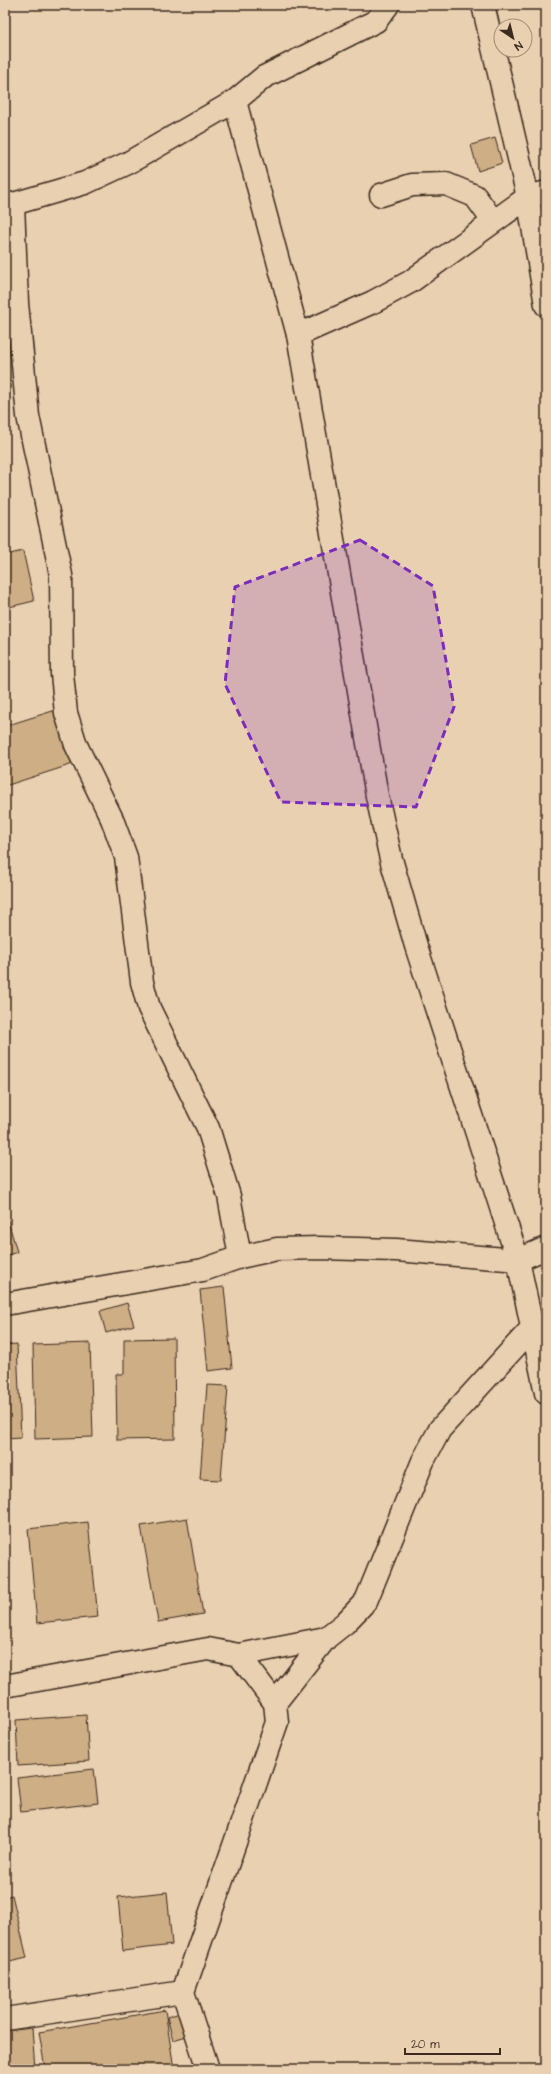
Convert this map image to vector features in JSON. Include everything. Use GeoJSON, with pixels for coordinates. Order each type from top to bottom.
{"type":"FeatureCollection","features":[{"type":"Feature","properties":{"kind":"street"},"geometry":{"type":"LineString","coordinates":[[240,1257],[229,1196],[208,1128],[149,1008],[142,982],[126,857],[112,819],[76,745],[66,712],[62,674],[61,575],[28,416],[9,204],[85,183],[121,166],[235,101],[264,77],[376,20],[388,5]]}},
{"type":"Feature","properties":{"kind":"street"},"geometry":{"type":"LineString","coordinates":[[483,5],[537,194],[546,305]]}},
{"type":"Feature","properties":{"kind":"street"},"geometry":{"type":"LineString","coordinates":[[235,101],[298,335],[377,796],[391,860],[416,946],[518,1260],[546,1394]]}},
{"type":"Feature","properties":{"kind":"street"},"geometry":{"type":"LineString","coordinates":[[381,195],[412,185],[446,184],[475,196],[493,221]]}},
{"type":"Feature","properties":{"kind":"street"},"geometry":{"type":"LineString","coordinates":[[298,335],[373,302],[410,282],[493,221],[537,194]]}},
{"type":"Feature","properties":{"kind":"street"},"geometry":{"type":"LineString","coordinates":[[5,1304],[203,1270],[240,1257],[277,1249],[319,1248],[396,1250],[518,1260],[546,1248]]}},
{"type":"Feature","properties":{"kind":"street"},"geometry":{"type":"LineString","coordinates":[[275,1703],[326,1638],[345,1623],[366,1601],[423,1461],[440,1429],[532,1328]]}},
{"type":"Feature","properties":{"kind":"street"},"geometry":{"type":"LineString","coordinates":[[5,1686],[208,1649],[239,1655],[326,1638]]}},
{"type":"Feature","properties":{"kind":"street"},"geometry":{"type":"LineString","coordinates":[[208,2069],[183,1992],[277,1722],[275,1703],[239,1655]]}},
{"type":"Feature","properties":{"kind":"street"},"geometry":{"type":"LineString","coordinates":[[5,2019],[183,1992]]}},
{"type":"Feature","properties":{"kind":"highlighted area"},"geometry":{"type":"Polygon","coordinates":[[[360,540],[433,586],[454,707],[416,807],[281,802],[225,684],[235,587],[360,540]]]}},
{"type":"Feature","properties":{"kind":"building"},"geometry":{"type":"Polygon","coordinates":[[[495,138],[502,163],[478,171],[471,145],[495,138]]]}},
{"type":"Feature","properties":{"kind":"building"},"geometry":{"type":"Polygon","coordinates":[[[23,551],[34,601],[5,608],[5,555],[23,551]]]}},
{"type":"Feature","properties":{"kind":"building"},"geometry":{"type":"Polygon","coordinates":[[[59,709],[76,763],[5,786],[5,726],[59,709]]]}},
{"type":"Feature","properties":{"kind":"building"},"geometry":{"type":"Polygon","coordinates":[[[5,1210],[17,1252],[5,1256],[5,1210]]]}},
{"type":"Feature","properties":{"kind":"building"},"geometry":{"type":"Polygon","coordinates":[[[224,1287],[232,1368],[208,1371],[200,1290],[224,1287]]]}},
{"type":"Feature","properties":{"kind":"building"},"geometry":{"type":"Polygon","coordinates":[[[127,1303],[134,1325],[106,1333],[100,1311],[127,1303]]]}},
{"type":"Feature","properties":{"kind":"building"},"geometry":{"type":"Polygon","coordinates":[[[174,1338],[175,1439],[117,1440],[116,1374],[124,1374],[124,1339],[174,1338]]]}},
{"type":"Feature","properties":{"kind":"building"},"geometry":{"type":"Polygon","coordinates":[[[90,1343],[93,1437],[35,1439],[33,1345],[90,1343]]]}},
{"type":"Feature","properties":{"kind":"building"},"geometry":{"type":"Polygon","coordinates":[[[17,1344],[21,1438],[5,1439],[5,1345],[17,1344]]]}},
{"type":"Feature","properties":{"kind":"building"},"geometry":{"type":"Polygon","coordinates":[[[207,1385],[228,1386],[221,1480],[200,1479],[207,1385]]]}},
{"type":"Feature","properties":{"kind":"building"},"geometry":{"type":"Polygon","coordinates":[[[187,1518],[203,1614],[158,1622],[141,1526],[187,1518]]]}},
{"type":"Feature","properties":{"kind":"building"},"geometry":{"type":"Polygon","coordinates":[[[88,1522],[98,1617],[37,1623],[28,1529],[88,1522]]]}},
{"type":"Feature","properties":{"kind":"building"},"geometry":{"type":"Polygon","coordinates":[[[86,1715],[89,1761],[18,1766],[16,1720],[86,1715]]]}},
{"type":"Feature","properties":{"kind":"building"},"geometry":{"type":"Polygon","coordinates":[[[94,1769],[98,1803],[21,1812],[17,1778],[94,1769]]]}},
{"type":"Feature","properties":{"kind":"building"},"geometry":{"type":"Polygon","coordinates":[[[167,1892],[172,1945],[123,1951],[118,1897],[167,1892]]]}},
{"type":"Feature","properties":{"kind":"building"},"geometry":{"type":"Polygon","coordinates":[[[12,1895],[27,1958],[5,1963],[5,1897],[12,1895]]]}},
{"type":"Feature","properties":{"kind":"building"},"geometry":{"type":"Polygon","coordinates":[[[165,2010],[174,2069],[45,2069],[39,2032],[165,2010]]]}},
{"type":"Feature","properties":{"kind":"building"},"geometry":{"type":"Polygon","coordinates":[[[183,2012],[190,2035],[173,2040],[167,2017],[183,2012]]]}},
{"type":"Feature","properties":{"kind":"building"},"geometry":{"type":"Polygon","coordinates":[[[32,2028],[35,2069],[5,2069],[5,2031],[32,2028]]]}}]}
